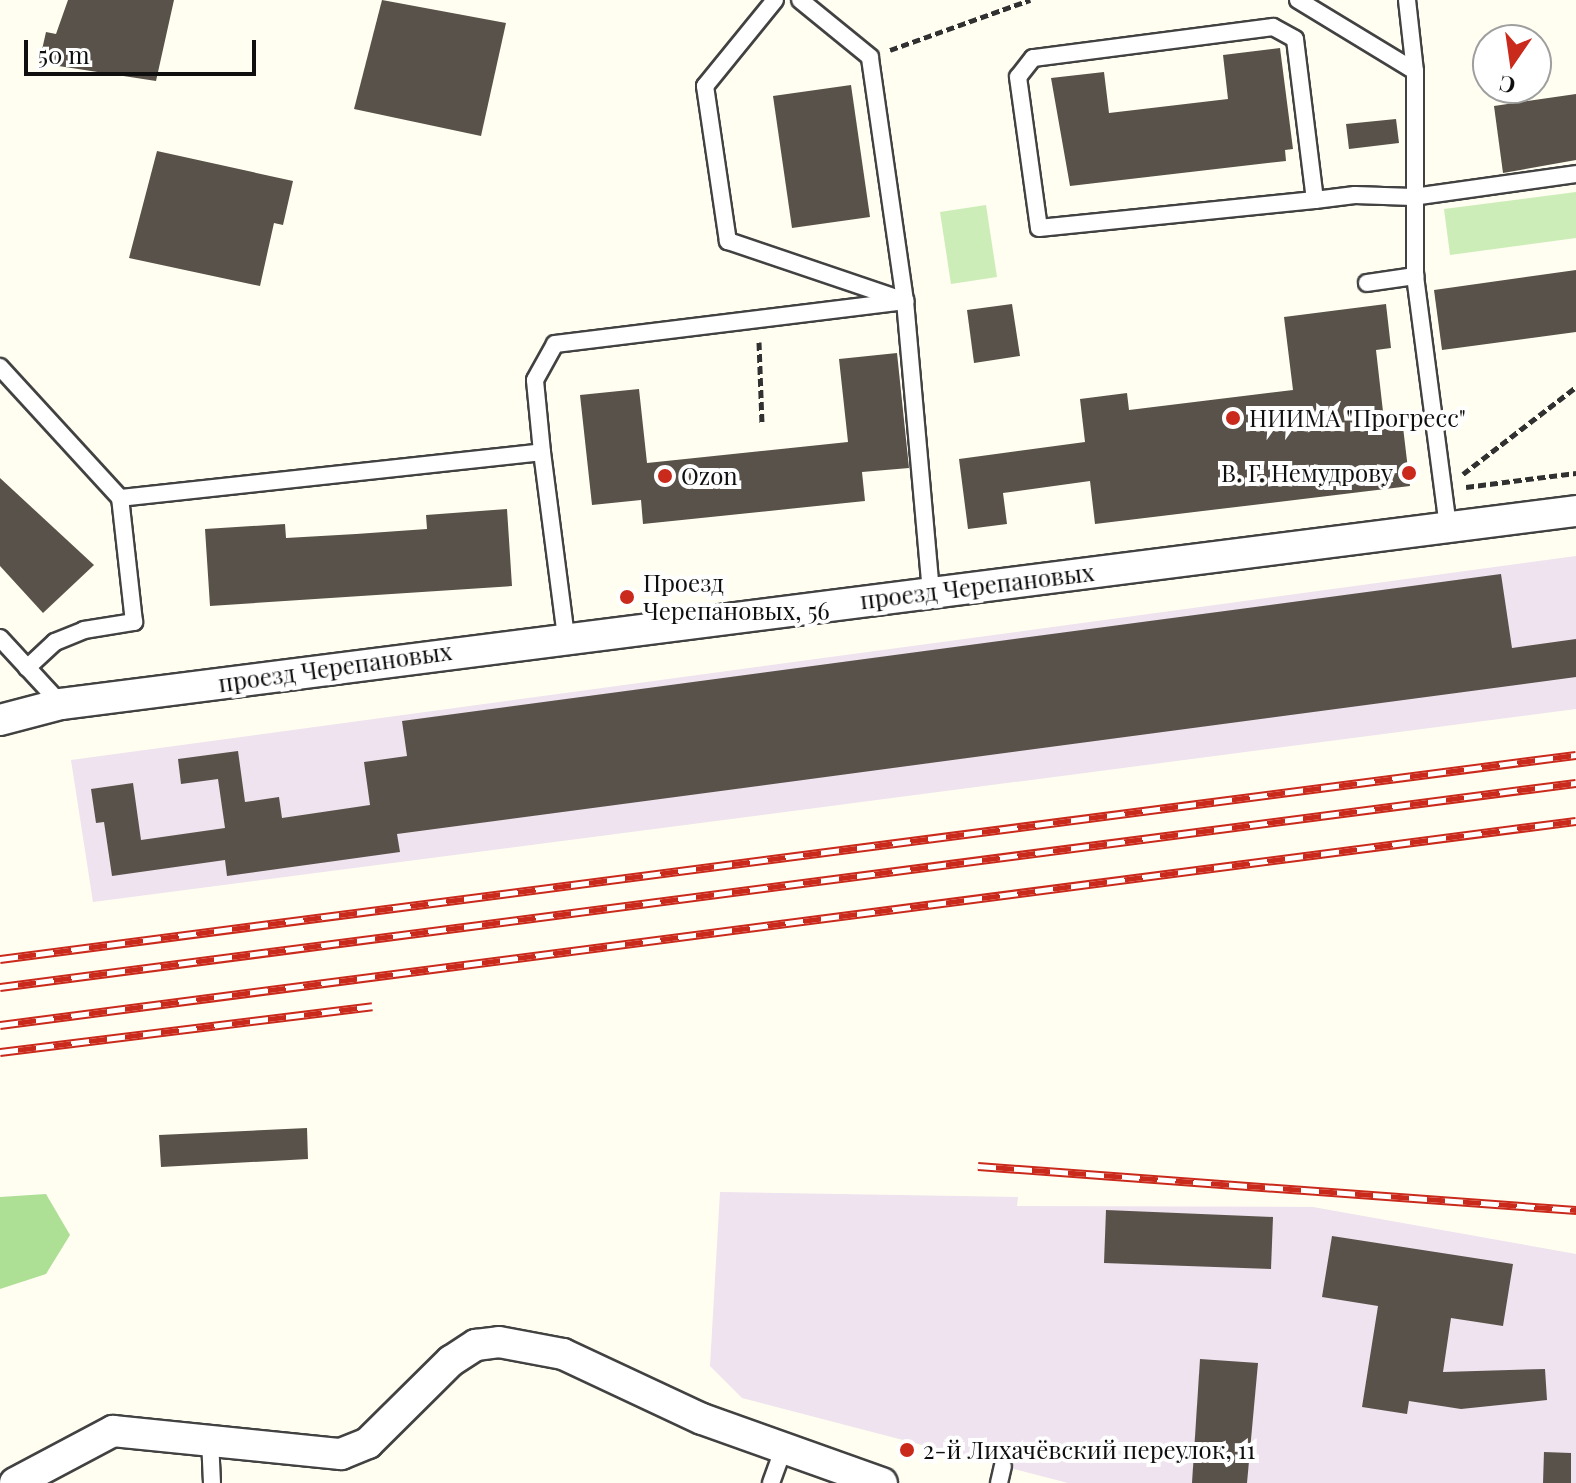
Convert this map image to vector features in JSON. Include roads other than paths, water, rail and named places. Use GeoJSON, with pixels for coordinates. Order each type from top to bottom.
{"type":"FeatureCollection","features":[{"type":"Feature","properties":{"kind":"street","name":"проезд Черепановых"},"geometry":{"type":"LineString","coordinates":[[0,720],[61,704],[566,637],[1576,511]]}},
{"type":"Feature","properties":{"kind":"street"},"geometry":{"type":"LineString","coordinates":[[15,1483],[113,1431],[341,1454],[368,1443],[451,1361],[476,1345],[499,1342],[563,1354],[783,1450],[882,1483]]}},
{"type":"Feature","properties":{"kind":"lane"},"geometry":{"type":"LineString","coordinates":[[775,0],[705,86],[728,241],[905,301]]}},
{"type":"Feature","properties":{"kind":"lane"},"geometry":{"type":"LineString","coordinates":[[800,0],[870,57],[905,301],[931,591]]}},
{"type":"Feature","properties":{"kind":"lane"},"geometry":{"type":"LineString","coordinates":[[1298,0],[1415,71]]}},
{"type":"Feature","properties":{"kind":"lane"},"geometry":{"type":"LineString","coordinates":[[1407,0],[1415,71],[1415,276],[1448,527]]}},
{"type":"Feature","properties":{"kind":"lane"},"geometry":{"type":"LineString","coordinates":[[1315,200],[1295,39],[1273,27],[1033,58],[1018,77],[1039,228],[1315,200],[1413,197],[1576,174]]}},
{"type":"Feature","properties":{"kind":"lane"},"geometry":{"type":"LineString","coordinates":[[1367,283],[1415,276]]}},
{"type":"Feature","properties":{"kind":"lane"},"geometry":{"type":"LineString","coordinates":[[566,637],[535,380],[555,344],[905,301]]}},
{"type":"Feature","properties":{"kind":"lane"},"geometry":{"type":"LineString","coordinates":[[0,367],[120,498],[134,622],[84,630],[27,668]]}},
{"type":"Feature","properties":{"kind":"lane"},"geometry":{"type":"LineString","coordinates":[[120,498],[542,452]]}},
{"type":"Feature","properties":{"kind":"lane"},"geometry":{"type":"LineString","coordinates":[[0,638],[61,704]]}},
{"type":"Feature","properties":{"kind":"lane"},"geometry":{"type":"LineString","coordinates":[[210,1439],[212,1483]]}},
{"type":"Feature","properties":{"kind":"lane"},"geometry":{"type":"LineString","coordinates":[[771,1483],[783,1450]]}},
{"type":"Feature","properties":{"kind":"lane"},"geometry":{"type":"LineString","coordinates":[[999,1483],[1003,1466]]}},
{"type":"Feature","properties":{"kind":"railway"},"geometry":{"type":"LineString","coordinates":[[0,959],[1576,755]]}},
{"type":"Feature","properties":{"kind":"railway"},"geometry":{"type":"LineString","coordinates":[[0,987],[1576,783]]}},
{"type":"Feature","properties":{"kind":"railway"},"geometry":{"type":"LineString","coordinates":[[0,1025],[1576,821]]}},
{"type":"Feature","properties":{"kind":"railway"},"geometry":{"type":"LineString","coordinates":[[0,1052],[372,1006]]}},
{"type":"Feature","properties":{"kind":"railway"},"geometry":{"type":"LineString","coordinates":[[978,1166],[1576,1210]]}},
{"type":"Feature","properties":{"kind":"place","name":"НИИМА \"Прогресс\""},"geometry":{"type":"Point","coordinates":[1233,418]}},
{"type":"Feature","properties":{"kind":"place","name":"В. Г. Немудрову"},"geometry":{"type":"Point","coordinates":[1409,473]}},
{"type":"Feature","properties":{"kind":"place","name":"Ozon"},"geometry":{"type":"Point","coordinates":[665,476]}},
{"type":"Feature","properties":{"kind":"place","name":"Проезд Черепановых, 56"},"geometry":{"type":"Point","coordinates":[627,597]}},
{"type":"Feature","properties":{"kind":"place","name":"2-й Лихачёвский переулок, 11"},"geometry":{"type":"Point","coordinates":[907,1450]}}]}
